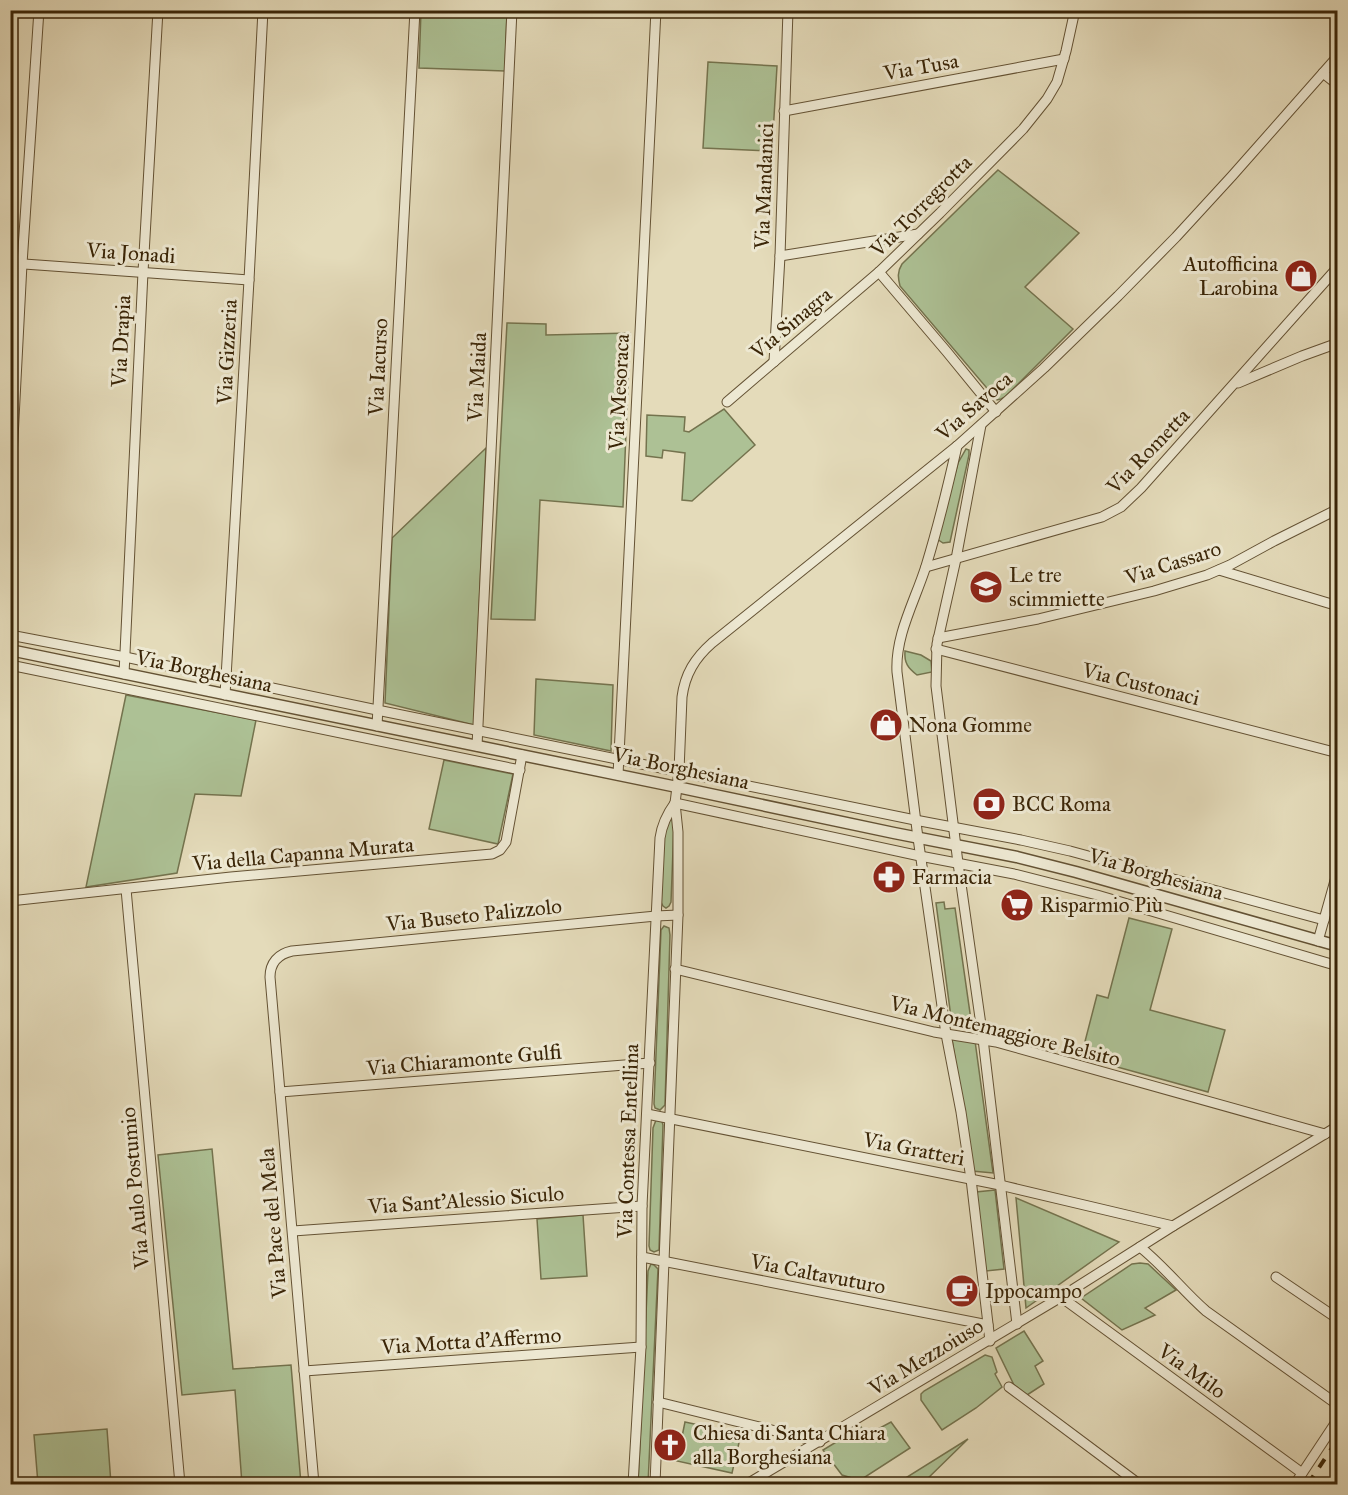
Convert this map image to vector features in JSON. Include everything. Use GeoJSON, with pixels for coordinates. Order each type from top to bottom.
{"type":"FeatureCollection","features":[{"type":"Feature","properties":{"kind":"street"},"geometry":{"type":"LineString","coordinates":[[10,496],[22,264],[39,10]]}},
{"type":"Feature","properties":{"kind":"street","name":"Via Drapia"},"geometry":{"type":"LineString","coordinates":[[124,674],[158,10]]}},
{"type":"Feature","properties":{"kind":"street","name":"Via Gizzeria"},"geometry":{"type":"LineString","coordinates":[[225,695],[263,10]]}},
{"type":"Feature","properties":{"kind":"street","name":"Via Iacurso"},"geometry":{"type":"LineString","coordinates":[[376,726],[415,10]]}},
{"type":"Feature","properties":{"kind":"street","name":"Via Maida"},"geometry":{"type":"LineString","coordinates":[[477,746],[512,10]]}},
{"type":"Feature","properties":{"kind":"street","name":"Via Mesoraca"},"geometry":{"type":"LineString","coordinates":[[618,775],[656,10]]}},
{"type":"Feature","properties":{"kind":"street","name":"Via Mandanici"},"geometry":{"type":"LineString","coordinates":[[774,362],[788,10]]}},
{"type":"Feature","properties":{"kind":"street","name":"Via Torregrotta"},"geometry":{"type":"LineString","coordinates":[[996,412],[879,272],[1001,153],[1047,99],[1054,88],[1064,59],[1075,10]]}},
{"type":"Feature","properties":{"kind":"street","name":"Via Savoca"},"geometry":{"type":"LineString","coordinates":[[677,787],[683,689],[689,671],[700,655],[957,446],[1062,352],[1147,267],[1232,176],[1338,56]]}},
{"type":"Feature","properties":{"kind":"street","name":"Via Tusa"},"geometry":{"type":"LineString","coordinates":[[784,111],[1064,59]]}},
{"type":"Feature","properties":{"kind":"street"},"geometry":{"type":"LineString","coordinates":[[1323,73],[1338,85]]}},
{"type":"Feature","properties":{"kind":"street"},"geometry":{"type":"LineString","coordinates":[[780,256],[918,234]]}},
{"type":"Feature","properties":{"kind":"street","name":"Via Jonadi"},"geometry":{"type":"LineString","coordinates":[[10,263],[249,280]]}},
{"type":"Feature","properties":{"kind":"street","name":"Via Rometta"},"geometry":{"type":"LineString","coordinates":[[926,567],[1101,517],[1126,503],[1141,489],[1338,267]]}},
{"type":"Feature","properties":{"kind":"street","name":"Via Sinagra"},"geometry":{"type":"LineString","coordinates":[[727,402],[879,272]]}},
{"type":"Feature","properties":{"kind":"street"},"geometry":{"type":"LineString","coordinates":[[1233,385],[1338,343]]}},
{"type":"Feature","properties":{"kind":"street"},"geometry":{"type":"LineString","coordinates":[[981,425],[956,559],[938,638],[936,668],[938,706],[983,1039],[1017,1324]]}},
{"type":"Feature","properties":{"kind":"street"},"geometry":{"type":"LineString","coordinates":[[957,446],[926,567],[903,631],[897,661],[897,678],[946,1034],[971,1179],[990,1341]]}},
{"type":"Feature","properties":{"kind":"street","name":"Via Cassaro"},"geometry":{"type":"LineString","coordinates":[[938,638],[1038,619],[1131,597],[1219,570],[1338,508]]}},
{"type":"Feature","properties":{"kind":"street"},"geometry":{"type":"LineString","coordinates":[[1219,570],[1338,606]]}},
{"type":"Feature","properties":{"kind":"street","name":"Via Borghesiana"},"geometry":{"type":"LineString","coordinates":[[10,635],[1070,851],[1324,920]]}},
{"type":"Feature","properties":{"kind":"street","name":"Via Custonaci"},"geometry":{"type":"LineString","coordinates":[[936,649],[1338,753]]}},
{"type":"Feature","properties":{"kind":"street","name":"Via Borghesiana"},"geometry":{"type":"LineString","coordinates":[[10,650],[1017,857],[1338,946]]}},
{"type":"Feature","properties":{"kind":"street","name":"Via Borghesiana"},"geometry":{"type":"LineString","coordinates":[[10,665],[520,770]]}},
{"type":"Feature","properties":{"kind":"street","name":"Via della Capanna Murata"},"geometry":{"type":"LineString","coordinates":[[10,901],[231,877],[492,854],[500,850],[506,842],[522,755]]}},
{"type":"Feature","properties":{"kind":"street","name":"Via Contessa Entellina"},"geometry":{"type":"LineString","coordinates":[[655,1485],[678,915],[678,838],[675,803],[677,787]]}},
{"type":"Feature","properties":{"kind":"street","name":"Via Borghesiana"},"geometry":{"type":"LineString","coordinates":[[675,803],[1014,874],[1097,895],[1338,966]]}},
{"type":"Feature","properties":{"kind":"street","name":"Via Contessa Entellina"},"geometry":{"type":"LineString","coordinates":[[633,1485],[641,1347],[642,1206],[660,833],[665,818],[675,803]]}},
{"type":"Feature","properties":{"kind":"street"},"geometry":{"type":"LineString","coordinates":[[1318,941],[1338,870]]}},
{"type":"Feature","properties":{"kind":"street","name":"Via Aulo Postumio"},"geometry":{"type":"LineString","coordinates":[[126,889],[180,1485]]}},
{"type":"Feature","properties":{"kind":"street","name":"Via Buseto Palizzolo"},"geometry":{"type":"LineString","coordinates":[[276,959],[292,951],[678,915]]}},
{"type":"Feature","properties":{"kind":"street","name":"Via Pace del Mela"},"geometry":{"type":"LineString","coordinates":[[276,959],[272,965],[270,977],[314,1485]]}},
{"type":"Feature","properties":{"kind":"street","name":"Via Montemaggiore Belsito"},"geometry":{"type":"LineString","coordinates":[[675,969],[946,1034],[983,1039],[1325,1134]]}},
{"type":"Feature","properties":{"kind":"street","name":"Via Chiaramonte Gulfi"},"geometry":{"type":"LineString","coordinates":[[280,1092],[650,1063]]}},
{"type":"Feature","properties":{"kind":"street","name":"Via Gratteri"},"geometry":{"type":"LineString","coordinates":[[647,1114],[1000,1185],[1173,1226]]}},
{"type":"Feature","properties":{"kind":"street","name":"Via Mezzoiuso"},"geometry":{"type":"LineString","coordinates":[[747,1485],[1061,1298],[1173,1226],[1338,1126]]}},
{"type":"Feature","properties":{"kind":"street","name":"Via Sant'Alessio Siculo"},"geometry":{"type":"LineString","coordinates":[[293,1231],[642,1206]]}},
{"type":"Feature","properties":{"kind":"street"},"geometry":{"type":"LineString","coordinates":[[1140,1247],[1206,1311],[1338,1405]]}},
{"type":"Feature","properties":{"kind":"street","name":"Via Caltavuturo"},"geometry":{"type":"LineString","coordinates":[[642,1257],[988,1325]]}},
{"type":"Feature","properties":{"kind":"street"},"geometry":{"type":"LineString","coordinates":[[1276,1277],[1338,1319]]}},
{"type":"Feature","properties":{"kind":"street","name":"Via Milo"},"geometry":{"type":"LineString","coordinates":[[1061,1298],[1302,1473]]}},
{"type":"Feature","properties":{"kind":"street","name":"Via Motta d'Affermo"},"geometry":{"type":"LineString","coordinates":[[304,1371],[641,1347]]}},
{"type":"Feature","properties":{"kind":"street"},"geometry":{"type":"LineString","coordinates":[[1009,1388],[1139,1485]]}},
{"type":"Feature","properties":{"kind":"street"},"geometry":{"type":"LineString","coordinates":[[658,1402],[820,1442]]}},
{"type":"Feature","properties":{"kind":"street"},"geometry":{"type":"LineString","coordinates":[[1295,1485],[1338,1419]]}},
{"type":"Feature","properties":{"kind":"green space"},"geometry":{"type":"Polygon","coordinates":[[[421,11],[507,11],[505,71],[419,68],[421,11]]]}},
{"type":"Feature","properties":{"kind":"green space"},"geometry":{"type":"Polygon","coordinates":[[[708,62],[777,66],[772,151],[703,148],[708,62]]]}},
{"type":"Feature","properties":{"kind":"green space"},"geometry":{"type":"Polygon","coordinates":[[[998,170],[1079,233],[1025,287],[1073,329],[1005,397],[997,400],[900,286],[898,275],[902,264],[998,170]]]}},
{"type":"Feature","properties":{"kind":"green space"},"geometry":{"type":"Polygon","coordinates":[[[507,323],[546,324],[546,335],[630,333],[623,507],[540,500],[535,620],[491,619],[507,323]]]}},
{"type":"Feature","properties":{"kind":"green space"},"geometry":{"type":"Polygon","coordinates":[[[724,409],[755,445],[692,501],[682,500],[685,453],[663,450],[662,458],[646,456],[647,415],[685,417],[684,431],[689,432],[724,409]]]}},
{"type":"Feature","properties":{"kind":"green space"},"geometry":{"type":"Polygon","coordinates":[[[486,448],[474,725],[385,703],[392,538],[486,448]]]}},
{"type":"Feature","properties":{"kind":"green space"},"geometry":{"type":"Polygon","coordinates":[[[966,449],[969,450],[969,455],[950,542],[943,543],[937,539],[958,463],[966,449]]]}},
{"type":"Feature","properties":{"kind":"green space"},"geometry":{"type":"Polygon","coordinates":[[[905,651],[921,655],[931,661],[932,672],[917,675],[907,665],[905,651]]]}},
{"type":"Feature","properties":{"kind":"green space"},"geometry":{"type":"Polygon","coordinates":[[[536,679],[613,685],[611,751],[534,735],[536,679]]]}},
{"type":"Feature","properties":{"kind":"green space"},"geometry":{"type":"Polygon","coordinates":[[[126,695],[256,720],[241,796],[195,794],[177,873],[86,887],[126,695]]]}},
{"type":"Feature","properties":{"kind":"green space"},"geometry":{"type":"Polygon","coordinates":[[[444,760],[513,774],[498,844],[429,829],[444,760]]]}},
{"type":"Feature","properties":{"kind":"green space"},"geometry":{"type":"Polygon","coordinates":[[[670,819],[674,824],[671,902],[666,908],[661,902],[664,825],[670,819]]]}},
{"type":"Feature","properties":{"kind":"green space"},"geometry":{"type":"Polygon","coordinates":[[[944,902],[945,909],[955,908],[972,1027],[952,1025],[936,903],[944,902]]]}},
{"type":"Feature","properties":{"kind":"green space"},"geometry":{"type":"Polygon","coordinates":[[[1129,918],[1172,929],[1150,1010],[1225,1030],[1208,1092],[1081,1057],[1097,995],[1108,998],[1129,918]]]}},
{"type":"Feature","properties":{"kind":"green space"},"geometry":{"type":"Polygon","coordinates":[[[664,926],[669,928],[670,935],[665,1105],[660,1110],[655,1108],[654,1104],[661,930],[664,926]]]}},
{"type":"Feature","properties":{"kind":"green space"},"geometry":{"type":"Polygon","coordinates":[[[952,1039],[975,1041],[993,1173],[972,1171],[952,1039]]]}},
{"type":"Feature","properties":{"kind":"green space"},"geometry":{"type":"Polygon","coordinates":[[[656,1120],[662,1121],[663,1125],[659,1250],[654,1252],[649,1246],[653,1128],[656,1120]]]}},
{"type":"Feature","properties":{"kind":"green space"},"geometry":{"type":"Polygon","coordinates":[[[212,1149],[233,1369],[291,1365],[301,1484],[242,1484],[235,1390],[182,1395],[158,1155],[212,1149]]]}},
{"type":"Feature","properties":{"kind":"green space"},"geometry":{"type":"Polygon","coordinates":[[[995,1190],[1004,1269],[986,1271],[976,1192],[995,1190]]]}},
{"type":"Feature","properties":{"kind":"green space"},"geometry":{"type":"Polygon","coordinates":[[[1016,1198],[1119,1242],[1026,1308],[1016,1198]]]}},
{"type":"Feature","properties":{"kind":"green space"},"geometry":{"type":"Polygon","coordinates":[[[583,1215],[587,1276],[541,1279],[537,1219],[583,1215]]]}},
{"type":"Feature","properties":{"kind":"green space"},"geometry":{"type":"Polygon","coordinates":[[[651,1264],[658,1269],[648,1484],[638,1484],[648,1271],[651,1264]]]}},
{"type":"Feature","properties":{"kind":"green space"},"geometry":{"type":"Polygon","coordinates":[[[1132,1264],[1148,1264],[1176,1290],[1145,1308],[1155,1315],[1122,1330],[1081,1298],[1132,1264]]]}},
{"type":"Feature","properties":{"kind":"green space"},"geometry":{"type":"Polygon","coordinates":[[[1024,1331],[1043,1361],[1035,1366],[1044,1384],[1027,1395],[1014,1385],[996,1348],[1024,1331]]]}},
{"type":"Feature","properties":{"kind":"green space"},"geometry":{"type":"Polygon","coordinates":[[[985,1355],[992,1357],[997,1372],[995,1374],[1002,1387],[976,1408],[942,1430],[921,1400],[921,1394],[985,1355]]]}},
{"type":"Feature","properties":{"kind":"green space"},"geometry":{"type":"Polygon","coordinates":[[[685,1422],[741,1434],[732,1473],[677,1461],[685,1422]]]}},
{"type":"Feature","properties":{"kind":"green space"},"geometry":{"type":"Polygon","coordinates":[[[891,1422],[910,1448],[862,1479],[842,1475],[823,1450],[861,1427],[867,1435],[891,1422]]]}},
{"type":"Feature","properties":{"kind":"green space"},"geometry":{"type":"Polygon","coordinates":[[[107,1429],[111,1484],[38,1484],[34,1435],[107,1429]]]}},
{"type":"Feature","properties":{"kind":"green space"},"geometry":{"type":"Polygon","coordinates":[[[968,1439],[922,1484],[899,1482],[968,1439]]]}},
{"type":"Feature","properties":{"kind":"railway"},"geometry":{"type":"LineString","coordinates":[[1308,1484],[1338,1439]]}},
{"type":"Feature","properties":{"kind":"place","name":"Autofficina Larobina"},"geometry":{"type":"Point","coordinates":[1301,276]}},
{"type":"Feature","properties":{"kind":"place","name":"Le tre scimmiette"},"geometry":{"type":"Point","coordinates":[986,587]}},
{"type":"Feature","properties":{"kind":"place","name":"Nona Gomme"},"geometry":{"type":"Point","coordinates":[886,725]}},
{"type":"Feature","properties":{"kind":"place","name":"BCC Roma"},"geometry":{"type":"Point","coordinates":[989,804]}},
{"type":"Feature","properties":{"kind":"place","name":"Farmacia"},"geometry":{"type":"Point","coordinates":[889,877]}},
{"type":"Feature","properties":{"kind":"place","name":"Risparmio Più"},"geometry":{"type":"Point","coordinates":[1017,905]}},
{"type":"Feature","properties":{"kind":"place","name":"Ippocampo"},"geometry":{"type":"Point","coordinates":[962,1291]}},
{"type":"Feature","properties":{"kind":"place","name":"Chiesa di Santa Chiara alla Borghesiana"},"geometry":{"type":"Point","coordinates":[670,1445]}}]}
